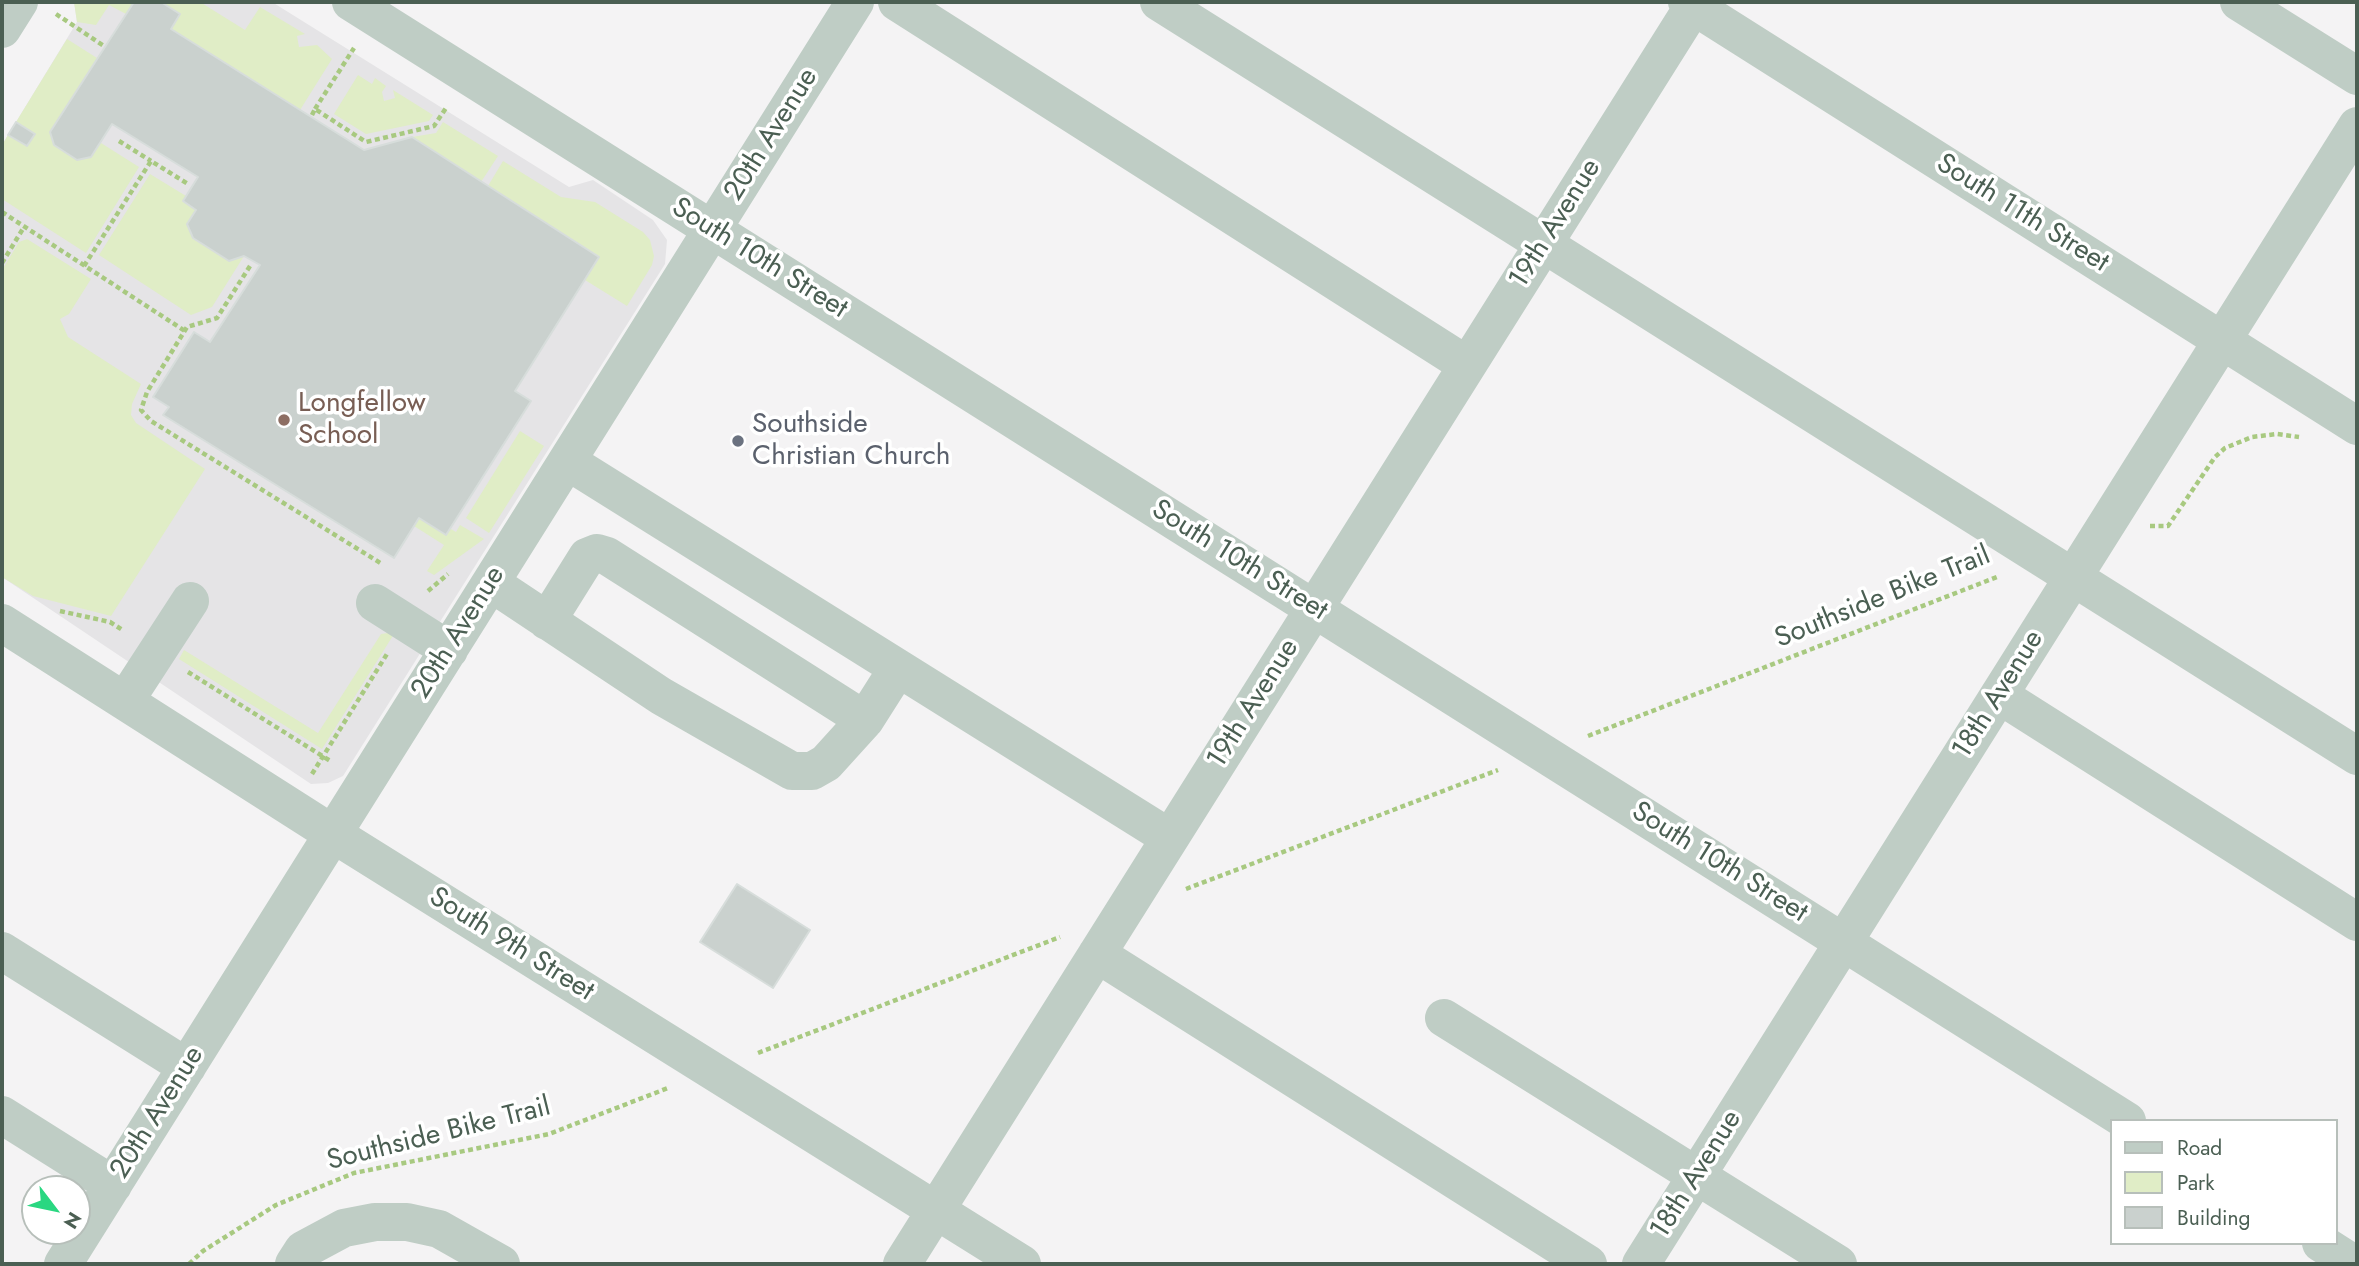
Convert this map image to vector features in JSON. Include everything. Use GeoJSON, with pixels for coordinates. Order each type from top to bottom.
{"type":"FeatureCollection","features":[{"type":"Feature","properties":{"kind":"street","name":"South 10th Street"},"geometry":{"type":"LineString","coordinates":[[351,2],[2124,1119]]}},
{"type":"Feature","properties":{"kind":"street","name":"20th Avenue"},"geometry":{"type":"LineString","coordinates":[[63,1264],[855,2]]}},
{"type":"Feature","properties":{"kind":"street"},"geometry":{"type":"LineString","coordinates":[[897,2],[1467,365]]}},
{"type":"Feature","properties":{"kind":"street"},"geometry":{"type":"LineString","coordinates":[[1159,2],[2031,554],[2357,756]]}},
{"type":"Feature","properties":{"kind":"street"},"geometry":{"type":"LineString","coordinates":[[2239,2],[2357,76]]}},
{"type":"Feature","properties":{"kind":"street","name":"19th Avenue"},"geometry":{"type":"LineString","coordinates":[[902,1264],[1543,245],[1692,3]]}},
{"type":"Feature","properties":{"kind":"street","name":"South 11th Street"},"geometry":{"type":"LineString","coordinates":[[1692,3],[2357,426]]}},
{"type":"Feature","properties":{"kind":"street"},"geometry":{"type":"LineString","coordinates":[[2,29],[34,5]]}},
{"type":"Feature","properties":{"kind":"street","name":"18th Avenue"},"geometry":{"type":"LineString","coordinates":[[1641,1264],[2357,126]]}},
{"type":"Feature","properties":{"kind":"street"},"geometry":{"type":"LineString","coordinates":[[566,461],[1170,838]]}},
{"type":"Feature","properties":{"kind":"street"},"geometry":{"type":"LineString","coordinates":[[547,621],[587,557],[597,553],[607,556],[865,720]]}},
{"type":"Feature","properties":{"kind":"street"},"geometry":{"type":"LineString","coordinates":[[491,583],[661,696],[792,771],[812,771],[826,763],[865,720],[898,668]]}},
{"type":"Feature","properties":{"kind":"street"},"geometry":{"type":"LineString","coordinates":[[125,701],[190,601]]}},
{"type":"Feature","properties":{"kind":"street"},"geometry":{"type":"LineString","coordinates":[[375,603],[449,650]]}},
{"type":"Feature","properties":{"kind":"street","name":"South 9th Street"},"geometry":{"type":"LineString","coordinates":[[15,631],[333,834],[1022,1264]]}},
{"type":"Feature","properties":{"kind":"street"},"geometry":{"type":"LineString","coordinates":[[1999,695],[2357,922]]}},
{"type":"Feature","properties":{"kind":"street"},"geometry":{"type":"LineString","coordinates":[[2,951],[187,1068]]}},
{"type":"Feature","properties":{"kind":"street"},"geometry":{"type":"LineString","coordinates":[[1097,954],[1588,1264]]}},
{"type":"Feature","properties":{"kind":"street"},"geometry":{"type":"LineString","coordinates":[[1444,1018],[1838,1264]]}},
{"type":"Feature","properties":{"kind":"street"},"geometry":{"type":"LineString","coordinates":[[2,1115],[113,1185]]}},
{"type":"Feature","properties":{"kind":"street"},"geometry":{"type":"LineString","coordinates":[[294,1264],[303,1251],[319,1239],[344,1227],[375,1222],[407,1222],[439,1229],[501,1264]]}},
{"type":"Feature","properties":{"kind":"street"},"geometry":{"type":"LineString","coordinates":[[2324,1245],[2354,1264]]}},
{"type":"Feature","properties":{"kind":"path"},"geometry":{"type":"LineString","coordinates":[[34,5],[104,46]]}},
{"type":"Feature","properties":{"kind":"path"},"geometry":{"type":"LineString","coordinates":[[341,69],[314,112],[366,142],[435,127],[467,75]]}},
{"type":"Feature","properties":{"kind":"path"},"geometry":{"type":"LineString","coordinates":[[119,141],[188,184]]}},
{"type":"Feature","properties":{"kind":"path"},"geometry":{"type":"LineString","coordinates":[[85,266],[151,161]]}},
{"type":"Feature","properties":{"kind":"path"},"geometry":{"type":"LineString","coordinates":[[2,212],[185,331]]}},
{"type":"Feature","properties":{"kind":"path"},"geometry":{"type":"LineString","coordinates":[[2,263],[24,227]]}},
{"type":"Feature","properties":{"kind":"path"},"geometry":{"type":"LineString","coordinates":[[250,266],[217,318],[185,331],[146,392],[141,410],[145,416],[393,570]]}},
{"type":"Feature","properties":{"kind":"path"},"geometry":{"type":"LineString","coordinates":[[2109,520],[2168,526],[2215,457],[2225,448],[2252,437],[2277,434],[2312,441]]}},
{"type":"Feature","properties":{"kind":"path","name":"Southside Bike Trail"},"geometry":{"type":"LineString","coordinates":[[1544,753],[1952,597],[2000,576],[2031,554]]}},
{"type":"Feature","properties":{"kind":"path"},"geometry":{"type":"LineString","coordinates":[[416,584],[428,592]]}},
{"type":"Feature","properties":{"kind":"path"},"geometry":{"type":"LineString","coordinates":[[291,807],[431,586]]}},
{"type":"Feature","properties":{"kind":"path"},"geometry":{"type":"LineString","coordinates":[[15,631],[49,608],[110,622],[365,783]]}},
{"type":"Feature","properties":{"kind":"path","name":"Southside Bike Trail"},"geometry":{"type":"LineString","coordinates":[[189,1264],[203,1251],[276,1205],[343,1177],[549,1134],[712,1071]]}},
{"type":"Feature","properties":{"kind":"shaded area","name":"Longfellow School"},"geometry":{"type":"Polygon","coordinates":[[[74,2],[272,2],[569,187],[593,180],[653,220],[667,240],[665,264],[343,776],[328,783],[311,784],[2,577],[2,145],[77,22],[74,2]]]}},
{"type":"Feature","properties":{"kind":"green space"},"geometry":{"type":"Polygon","coordinates":[[[74,2],[134,2],[126,14],[109,5],[96,25],[77,22],[74,2]]]}},
{"type":"Feature","properties":{"kind":"green space"},"geometry":{"type":"Polygon","coordinates":[[[161,2],[200,2],[245,30],[260,7],[305,34],[297,36],[299,47],[317,45],[332,59],[300,110],[171,29],[180,14],[161,2]]]}},
{"type":"Feature","properties":{"kind":"green space"},"geometry":{"type":"Polygon","coordinates":[[[67,39],[97,58],[50,132],[54,145],[77,160],[91,157],[101,143],[139,167],[86,253],[2,199],[2,145],[8,135],[27,146],[34,134],[16,122],[67,39]]]}},
{"type":"Feature","properties":{"kind":"green space"},"geometry":{"type":"Polygon","coordinates":[[[358,75],[372,84],[375,78],[386,86],[382,92],[384,101],[395,98],[393,90],[433,115],[429,121],[366,134],[334,114],[358,75]]]}},
{"type":"Feature","properties":{"kind":"green space"},"geometry":{"type":"Polygon","coordinates":[[[443,122],[498,156],[481,182],[412,137],[436,133],[443,122]]]}},
{"type":"Feature","properties":{"kind":"green space"},"geometry":{"type":"Polygon","coordinates":[[[503,161],[561,197],[595,202],[643,232],[650,240],[654,256],[652,265],[627,306],[585,280],[599,256],[488,186],[503,161]]]}},
{"type":"Feature","properties":{"kind":"green space"},"geometry":{"type":"Polygon","coordinates":[[[150,174],[186,196],[183,202],[196,210],[188,224],[193,239],[229,260],[244,256],[212,307],[191,315],[99,255],[150,174]]]}},
{"type":"Feature","properties":{"kind":"green space"},"geometry":{"type":"Polygon","coordinates":[[[27,239],[91,279],[69,314],[60,319],[68,337],[141,384],[132,404],[131,415],[136,423],[205,469],[111,616],[33,596],[2,577],[2,270],[19,242],[27,239]]]}},
{"type":"Feature","properties":{"kind":"green space"},"geometry":{"type":"Polygon","coordinates":[[[520,431],[544,446],[489,533],[466,518],[520,431]]]}},
{"type":"Feature","properties":{"kind":"green space"},"geometry":{"type":"Polygon","coordinates":[[[419,518],[446,535],[451,529],[456,532],[460,525],[484,539],[434,575],[427,571],[444,545],[414,526],[419,518]]]}},
{"type":"Feature","properties":{"kind":"green space"},"geometry":{"type":"Polygon","coordinates":[[[381,634],[394,634],[322,749],[179,659],[184,650],[318,733],[381,634]]]}},
{"type":"Feature","properties":{"kind":"building"},"geometry":{"type":"Polygon","coordinates":[[[134,2],[161,2],[180,14],[171,29],[364,150],[412,137],[599,257],[515,391],[531,401],[446,535],[419,518],[394,558],[163,415],[169,407],[153,397],[194,332],[210,342],[260,265],[244,256],[229,261],[193,238],[187,224],[196,210],[183,201],[198,177],[112,124],[91,157],[77,160],[54,145],[50,132],[134,2]]]}},
{"type":"Feature","properties":{"kind":"building"},"geometry":{"type":"Polygon","coordinates":[[[16,122],[35,134],[27,146],[8,135],[16,122]]]}},
{"type":"Feature","properties":{"kind":"building"},"geometry":{"type":"Polygon","coordinates":[[[737,884],[810,930],[773,988],[700,942],[737,884]]]}},
{"type":"Feature","properties":{"kind":"place","name":"Longfellow School"},"geometry":{"type":"Point","coordinates":[284,420]}},
{"type":"Feature","properties":{"kind":"place","name":"Southside Christian Church"},"geometry":{"type":"Point","coordinates":[738,441]}}]}
